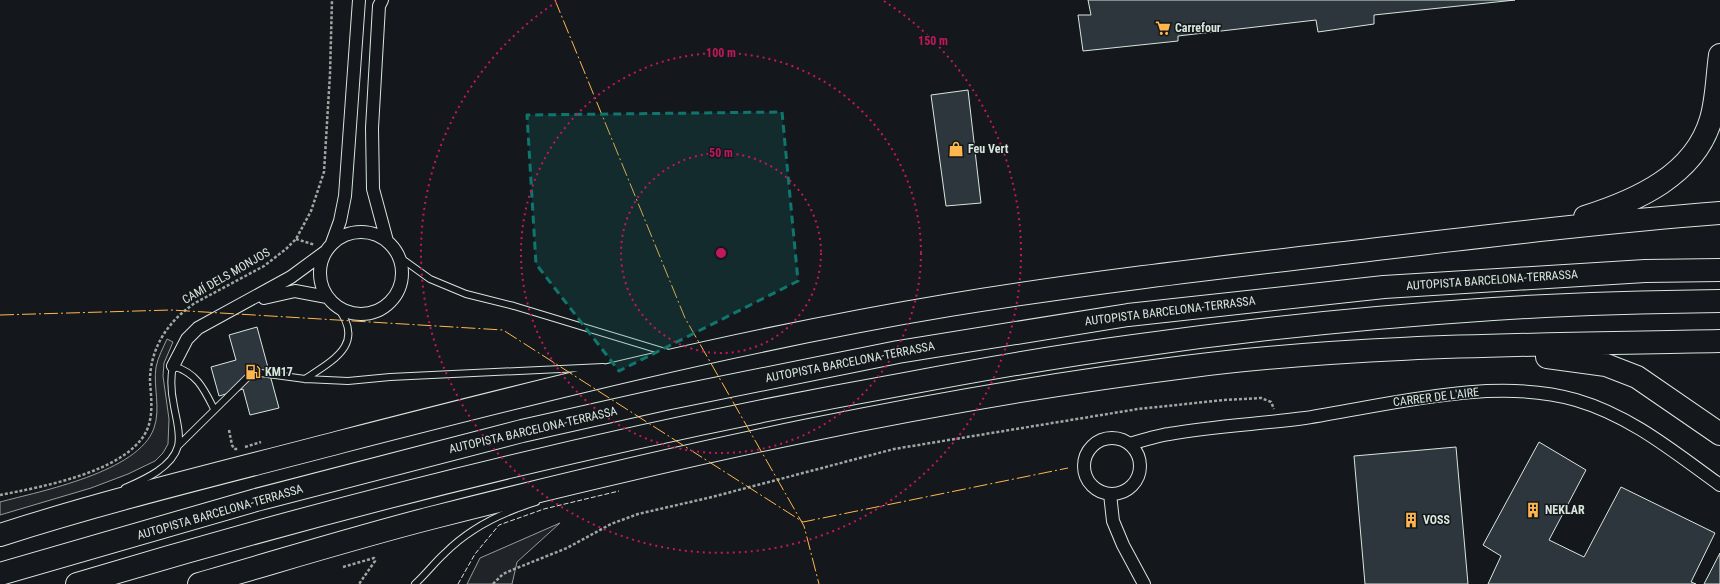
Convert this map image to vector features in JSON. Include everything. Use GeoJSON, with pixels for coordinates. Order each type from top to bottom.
{"type":"FeatureCollection","features":[{"type":"Feature","properties":{"kind":"highway"},"geometry":{"type":"LineString","coordinates":[[1507,235],[1605,210],[1632,200],[1662,182],[1687,161],[1698,147],[1711,121],[1720,55]]}},
{"type":"Feature","properties":{"kind":"highway"},"geometry":{"type":"LineString","coordinates":[[0,534],[76,510],[485,405],[688,357],[823,329],[951,305],[1218,268],[1642,219],[1720,213]]}},
{"type":"Feature","properties":{"kind":"highway","name":"AUTOPISTA BARCELONA-TERRASSA"},"geometry":{"type":"LineString","coordinates":[[0,574],[263,498],[522,431],[665,399],[898,352],[1128,315],[1384,287],[1645,271],[1720,270]]}},
{"type":"Feature","properties":{"kind":"highway"},"geometry":{"type":"LineString","coordinates":[[77,584],[267,530],[531,462],[807,401],[1014,364],[1132,346],[1384,318],[1495,309],[1720,301]]}},
{"type":"Feature","properties":{"kind":"highway"},"geometry":{"type":"LineString","coordinates":[[199,584],[429,519],[839,423],[953,402],[1186,366],[1356,352],[1507,346],[1720,341]]}},
{"type":"Feature","properties":{"kind":"highway"},"geometry":{"type":"LineString","coordinates":[[1356,352],[1538,356],[1606,365],[1637,377],[1720,434]]}},
{"type":"Feature","properties":{"kind":"street"},"geometry":{"type":"LineString","coordinates":[[359,0],[344,202],[329,247],[319,271],[321,284],[326,297],[336,306],[358,314],[373,312],[392,300],[400,286],[402,271],[398,256],[387,241],[375,202],[372,175],[372,128],[379,6],[382,0]]}},
{"type":"Feature","properties":{"kind":"street"},"geometry":{"type":"LineString","coordinates":[[173,366],[186,338],[198,328],[291,277],[343,236],[356,232],[376,234],[387,241]]}},
{"type":"Feature","properties":{"kind":"street"},"geometry":{"type":"LineString","coordinates":[[251,300],[295,291],[326,297]]}},
{"type":"Feature","properties":{"kind":"street","name":"CARRER DE L'AIRE"},"geometry":{"type":"LineString","coordinates":[[1130,444],[1169,434],[1278,421],[1491,390],[1528,391],[1575,400],[1614,413],[1642,429],[1720,485]]}},
{"type":"Feature","properties":{"kind":"street"},"geometry":{"type":"LineString","coordinates":[[1105,438],[1120,438],[1130,444],[1137,452],[1140,461],[1138,478],[1132,487],[1123,492],[1110,494],[1099,491],[1087,479],[1084,464],[1085,458],[1093,445],[1105,438]]}},
{"type":"Feature","properties":{"kind":"street"},"geometry":{"type":"LineString","coordinates":[[1110,494],[1113,521],[1123,545],[1144,584]]}},
{"type":"Feature","properties":{"kind":"lane"},"geometry":{"type":"LineString","coordinates":[[398,256],[430,279],[466,294],[514,306],[667,353],[688,357]]}},
{"type":"Feature","properties":{"kind":"lane"},"geometry":{"type":"LineString","coordinates":[[305,379],[331,362],[342,352],[346,345],[349,336],[348,328],[344,316],[336,306]]}},
{"type":"Feature","properties":{"kind":"lane"},"geometry":{"type":"LineString","coordinates":[[178,446],[177,427],[170,382],[173,366],[183,369],[201,383],[214,409]]}},
{"type":"Feature","properties":{"kind":"lane"},"geometry":{"type":"LineString","coordinates":[[120,491],[163,467],[174,455],[178,446],[253,372],[305,379],[348,381],[390,377],[612,367],[639,369]]}},
{"type":"Feature","properties":{"kind":"lane"},"geometry":{"type":"LineString","coordinates":[[597,485],[638,469]]}},
{"type":"Feature","properties":{"kind":"lane"},"geometry":{"type":"LineString","coordinates":[[76,510],[112,494]]}},
{"type":"Feature","properties":{"kind":"lane"},"geometry":{"type":"LineString","coordinates":[[415,584],[444,553],[470,532],[516,510],[541,501]]}},
{"type":"Feature","properties":{"kind":"path","name":"CAMÍ DELS MONJOS"},"geometry":{"type":"LineString","coordinates":[[0,495],[53,484],[97,468],[129,452],[147,430],[150,416],[151,366],[165,331],[185,309],[194,302],[264,266],[286,250],[296,239],[311,211],[324,172],[330,74],[332,0]]}},
{"type":"Feature","properties":{"kind":"path"},"geometry":{"type":"LineString","coordinates":[[296,239],[308,244],[329,247]]}},
{"type":"Feature","properties":{"kind":"path"},"geometry":{"type":"LineString","coordinates":[[493,584],[503,574],[567,548],[611,524],[638,514],[712,497],[875,453],[918,443],[1138,409],[1224,400],[1266,399],[1270,402],[1278,421]]}},
{"type":"Feature","properties":{"kind":"path"},"geometry":{"type":"LineString","coordinates":[[229,430],[234,450],[262,442]]}},
{"type":"Feature","properties":{"kind":"path"},"geometry":{"type":"LineString","coordinates":[[343,567],[374,558],[375,561],[373,565],[359,584]]}},
{"type":"Feature","properties":{"kind":"highlighted area"},"geometry":{"type":"Polygon","coordinates":[[[782,112],[798,281],[619,371],[536,264],[527,115],[782,112]]]}},
{"type":"Feature","properties":{"kind":"shaded area"},"geometry":{"type":"Polygon","coordinates":[[[167,339],[173,342],[164,363],[163,376],[169,419],[168,444],[163,453],[155,461],[128,474],[91,488],[0,515],[0,502],[87,477],[109,468],[129,457],[145,443],[154,428],[156,420],[156,367],[159,356],[167,339]]]}},
{"type":"Feature","properties":{"kind":"shaded area"},"geometry":{"type":"Polygon","coordinates":[[[560,523],[517,562],[512,584],[467,584],[480,558],[560,523]]]}},
{"type":"Feature","properties":{"kind":"building","name":"Carrefour"},"geometry":{"type":"Polygon","coordinates":[[[1088,0],[1515,0],[1374,15],[1374,24],[1318,32],[1316,20],[1178,36],[1178,41],[1083,51],[1078,15],[1091,15],[1088,0]]]}},
{"type":"Feature","properties":{"kind":"building","name":"Feu Vert"},"geometry":{"type":"Polygon","coordinates":[[[968,90],[981,203],[946,206],[931,95],[968,90]]]}},
{"type":"Feature","properties":{"kind":"building"},"geometry":{"type":"Polygon","coordinates":[[[257,327],[279,408],[250,415],[243,389],[219,396],[211,367],[236,360],[229,335],[257,327]]]}},
{"type":"Feature","properties":{"kind":"building","name":"NEKLAR"},"geometry":{"type":"Polygon","coordinates":[[[1539,442],[1586,470],[1549,540],[1584,557],[1621,487],[1715,533],[1691,582],[1696,584],[1488,584],[1501,556],[1483,545],[1539,442]]]}},
{"type":"Feature","properties":{"kind":"building","name":"VOSS"},"geometry":{"type":"Polygon","coordinates":[[[1456,447],[1468,584],[1365,584],[1354,456],[1456,447]]]}},
{"type":"Feature","properties":{"kind":"building"},"geometry":{"type":"Polygon","coordinates":[[[1720,553],[1720,584],[1704,584],[1720,553]]]}},
{"type":"Feature","properties":{"kind":"fence"},"geometry":{"type":"LineString","coordinates":[[458,584],[475,554],[499,525],[544,509],[619,491]]}},
{"type":"Feature","properties":{"kind":"power"},"geometry":{"type":"LineString","coordinates":[[555,0],[685,318],[804,526],[819,584]]}},
{"type":"Feature","properties":{"kind":"power"},"geometry":{"type":"LineString","coordinates":[[0,315],[171,310],[503,330],[803,522],[1068,468]]}},
{"type":"Feature","properties":{"kind":"place","name":"Carrefour"},"geometry":{"type":"Point","coordinates":[1163,28]}},
{"type":"Feature","properties":{"kind":"place","name":"Feu Vert"},"geometry":{"type":"Point","coordinates":[956,149]}},
{"type":"Feature","properties":{"kind":"place","name":"KM17"},"geometry":{"type":"Point","coordinates":[253,372]}},
{"type":"Feature","properties":{"kind":"place","name":"NEKLAR"},"geometry":{"type":"Point","coordinates":[1533,510]}},
{"type":"Feature","properties":{"kind":"place","name":"VOSS"},"geometry":{"type":"Point","coordinates":[1411,520]}}]}
